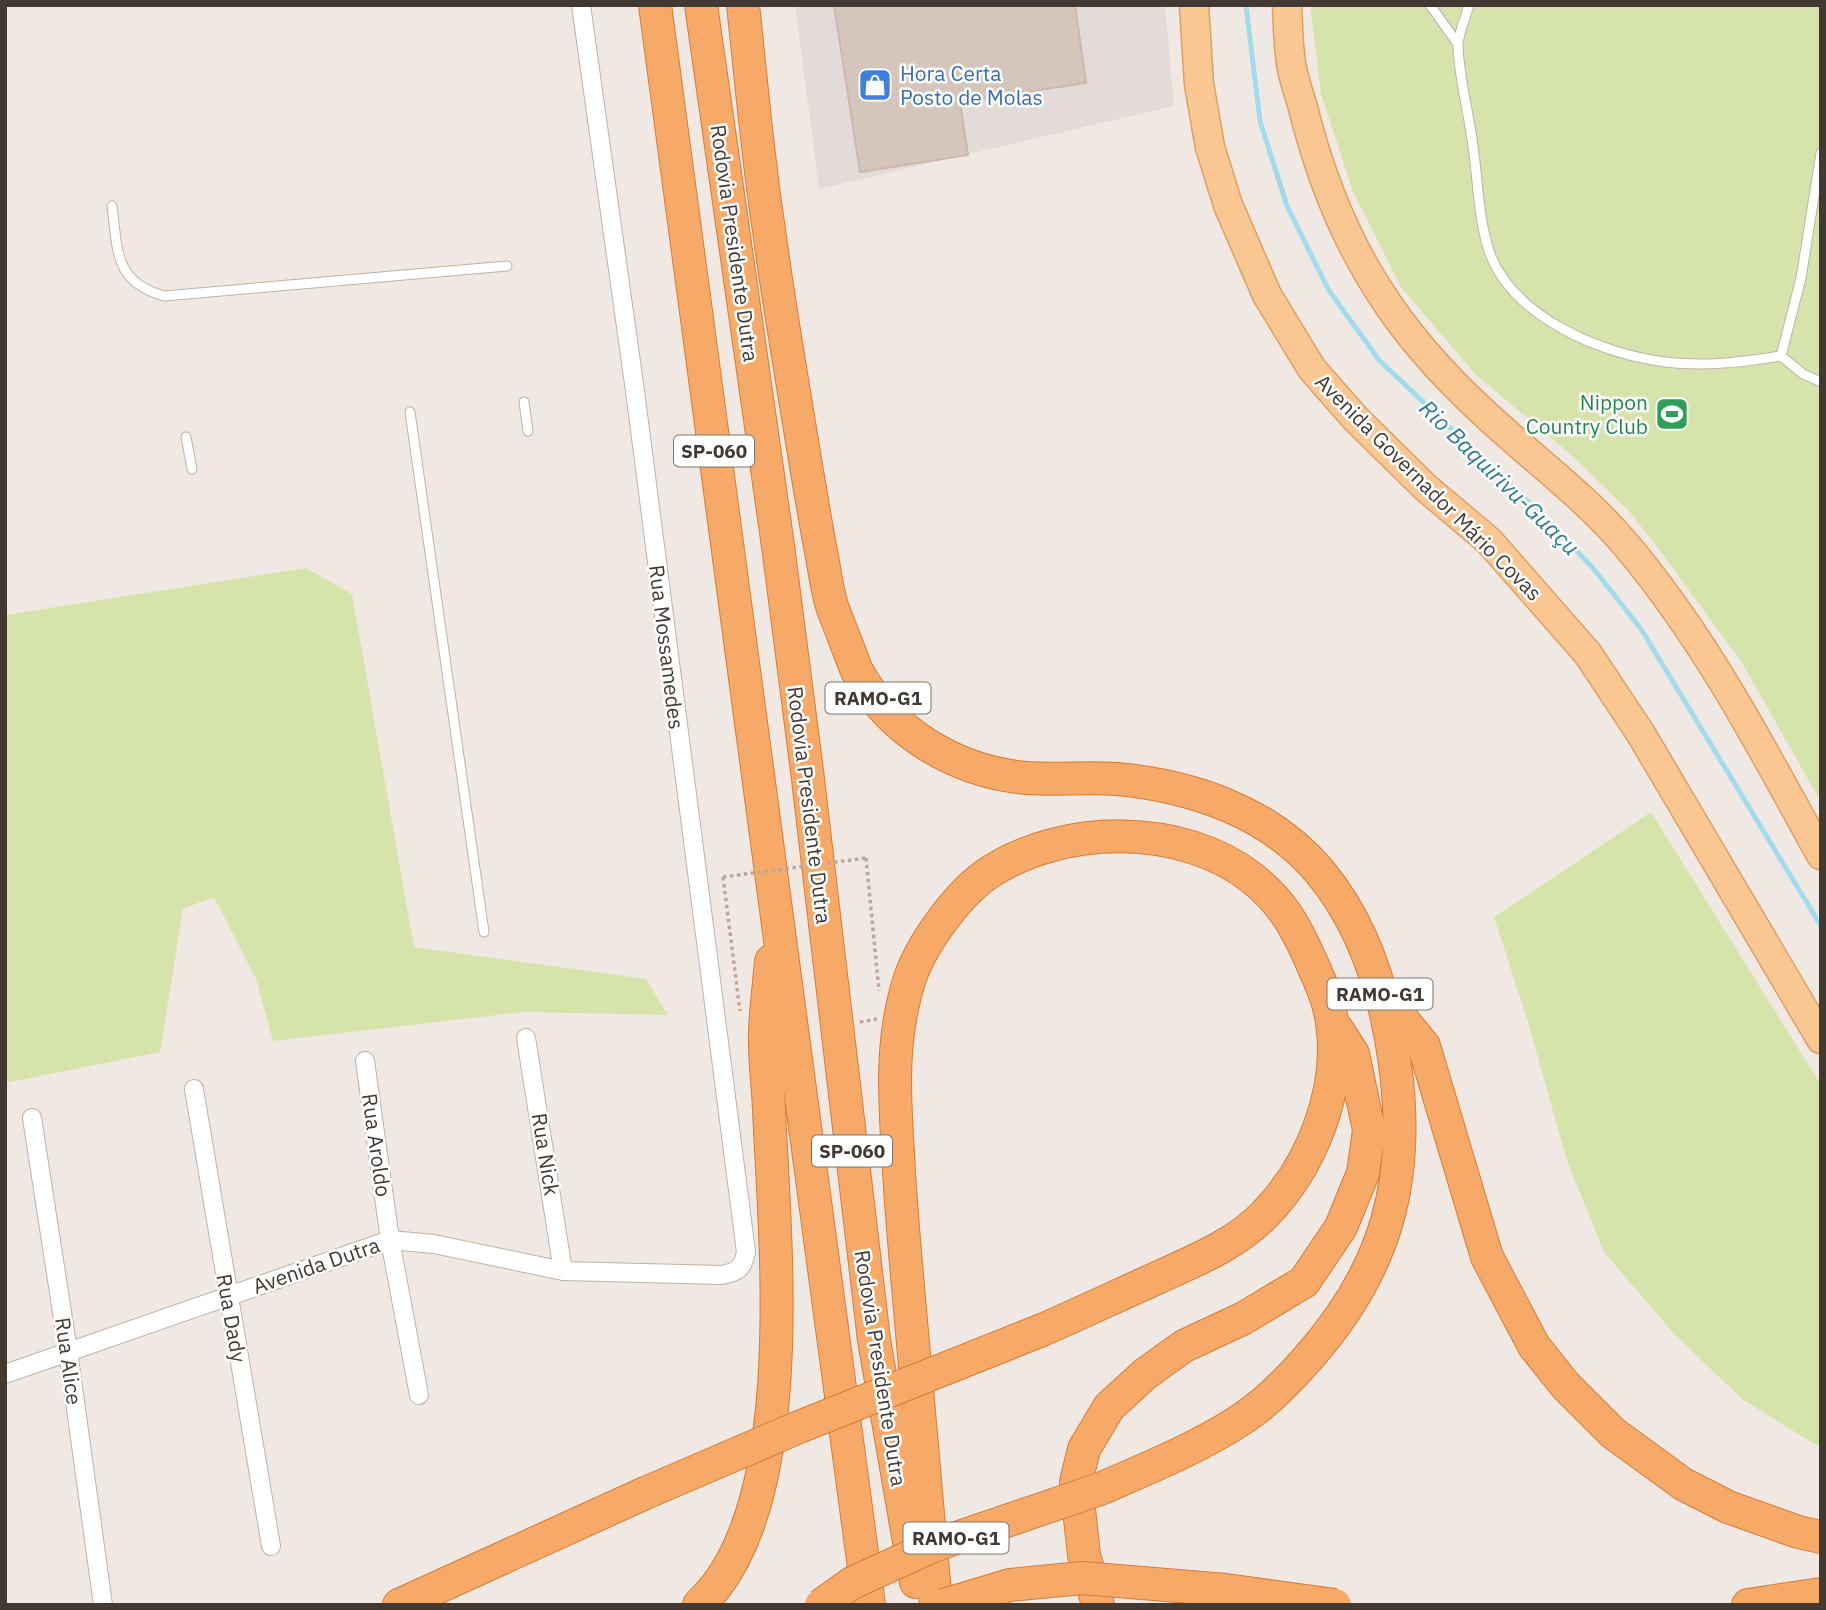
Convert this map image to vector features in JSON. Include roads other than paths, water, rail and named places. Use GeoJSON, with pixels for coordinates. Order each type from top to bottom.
{"type":"FeatureCollection","features":[{"type":"Feature","properties":{"kind":"highway","name":"Rodovia Presidente Dutra"},"geometry":{"type":"LineString","coordinates":[[655,5],[869,1605]]}},
{"type":"Feature","properties":{"kind":"highway","name":"Rodovia Presidente Dutra"},"geometry":{"type":"LineString","coordinates":[[701,5],[809,784],[874,1340],[920,1605]]}},
{"type":"Feature","properties":{"kind":"highway","name":"RAMO-G1"},"geometry":{"type":"LineString","coordinates":[[743,5],[767,220],[810,491],[831,605],[858,671],[884,707],[917,739],[959,762],[1025,778],[1116,779],[1158,785],[1200,795],[1247,814],[1280,835],[1318,870],[1351,916],[1373,969],[1391,1037],[1398,1092],[1400,1140],[1394,1192],[1380,1244],[1358,1293],[1339,1321],[1286,1384],[1247,1416],[1202,1443],[1100,1489],[933,1546],[852,1583],[821,1605]]}},
{"type":"Feature","properties":{"kind":"highway"},"geometry":{"type":"LineString","coordinates":[[398,1605],[643,1494],[811,1423],[1042,1330],[1195,1261],[1241,1235],[1265,1214],[1289,1184],[1310,1150],[1324,1114],[1334,1070],[1332,1022],[1322,985],[1290,916],[1250,877],[1228,863],[1193,847],[1149,838],[1111,835],[1064,842],[1022,855],[988,873],[960,900],[930,938],[911,975],[896,1035],[894,1094],[901,1210],[936,1605]]}},
{"type":"Feature","properties":{"kind":"highway"},"geometry":{"type":"LineString","coordinates":[[699,1605],[718,1585],[737,1550],[754,1507],[769,1424],[777,1318],[765,1032],[776,897]]}},
{"type":"Feature","properties":{"kind":"highway"},"geometry":{"type":"LineString","coordinates":[[1378,989],[1424,1046],[1486,1257],[1534,1346],[1566,1386],[1613,1433],[1683,1484],[1728,1507],[1798,1532],[1821,1536]]}},
{"type":"Feature","properties":{"kind":"highway"},"geometry":{"type":"LineString","coordinates":[[1098,1605],[1084,1555],[1076,1482],[1084,1449],[1103,1418],[1110,1407],[1145,1374],[1184,1346],[1244,1318],[1304,1282],[1341,1227],[1363,1173],[1369,1130],[1353,1054],[1332,1022]]}},
{"type":"Feature","properties":{"kind":"highway"},"geometry":{"type":"LineString","coordinates":[[943,1605],[1010,1585],[1082,1578],[1226,1590],[1335,1605]]}},
{"type":"Feature","properties":{"kind":"highway"},"geometry":{"type":"LineString","coordinates":[[1748,1605],[1821,1594]]}},
{"type":"Feature","properties":{"kind":"main road","name":"Avenida Governador Mário Covas"},"geometry":{"type":"LineString","coordinates":[[1194,5],[1199,84],[1210,147],[1228,205],[1267,295],[1312,369],[1356,419],[1425,487],[1489,541],[1588,654],[1641,734],[1821,1039]]}},
{"type":"Feature","properties":{"kind":"main road"},"geometry":{"type":"LineString","coordinates":[[1287,5],[1291,63],[1311,141],[1334,206],[1378,290],[1437,368],[1485,415],[1558,475],[1625,543],[1667,594],[1702,645],[1747,721],[1821,855]]}},
{"type":"Feature","properties":{"kind":"street","name":"Rua Mossamedes"},"geometry":{"type":"LineString","coordinates":[[581,5],[635,391],[746,1252],[744,1264],[736,1272],[722,1275]]}},
{"type":"Feature","properties":{"kind":"street","name":"Rua Nick"},"geometry":{"type":"LineString","coordinates":[[526,1038],[563,1270]]}},
{"type":"Feature","properties":{"kind":"street","name":"Rua Aroldo"},"geometry":{"type":"LineString","coordinates":[[365,1062],[390,1240],[419,1395]]}},
{"type":"Feature","properties":{"kind":"street","name":"Rua Dady"},"geometry":{"type":"LineString","coordinates":[[194,1089],[271,1546]]}},
{"type":"Feature","properties":{"kind":"street","name":"Rua Alice"},"geometry":{"type":"LineString","coordinates":[[32,1118],[103,1605]]}},
{"type":"Feature","properties":{"kind":"street","name":"Avenida Dutra"},"geometry":{"type":"LineString","coordinates":[[5,1374],[390,1240],[434,1244],[563,1270],[722,1275]]}},
{"type":"Feature","properties":{"kind":"lane"},"geometry":{"type":"LineString","coordinates":[[1430,5],[1458,44]]}},
{"type":"Feature","properties":{"kind":"lane"},"geometry":{"type":"LineString","coordinates":[[1469,5],[1458,44],[1463,89],[1471,124],[1479,205],[1489,251],[1505,280],[1521,299],[1543,317],[1564,329],[1588,341],[1630,355],[1665,362],[1706,364],[1781,356],[1803,374],[1821,382]]}},
{"type":"Feature","properties":{"kind":"lane"},"geometry":{"type":"LineString","coordinates":[[1781,356],[1801,278],[1821,153]]}},
{"type":"Feature","properties":{"kind":"lane"},"geometry":{"type":"LineString","coordinates":[[112,206],[119,259],[127,276],[145,291],[164,296],[508,266]]}},
{"type":"Feature","properties":{"kind":"lane"},"geometry":{"type":"LineString","coordinates":[[524,402],[528,431]]}},
{"type":"Feature","properties":{"kind":"lane"},"geometry":{"type":"LineString","coordinates":[[410,412],[484,932]]}},
{"type":"Feature","properties":{"kind":"lane"},"geometry":{"type":"LineString","coordinates":[[186,437],[192,470]]}},
{"type":"Feature","properties":{"kind":"waterway","name":"Rio Baquirivu-Guaçu"},"geometry":{"type":"LineString","coordinates":[[1246,5],[1260,121],[1287,206],[1328,289],[1379,360],[1540,513],[1593,568],[1641,629],[1821,926]]}},
{"type":"Feature","properties":{"kind":"place","name":"Hora Certa Posto de Molas"},"geometry":{"type":"Point","coordinates":[875,85]}},
{"type":"Feature","properties":{"kind":"place","name":"Nippon Country Club"},"geometry":{"type":"Point","coordinates":[1672,414]}}]}
